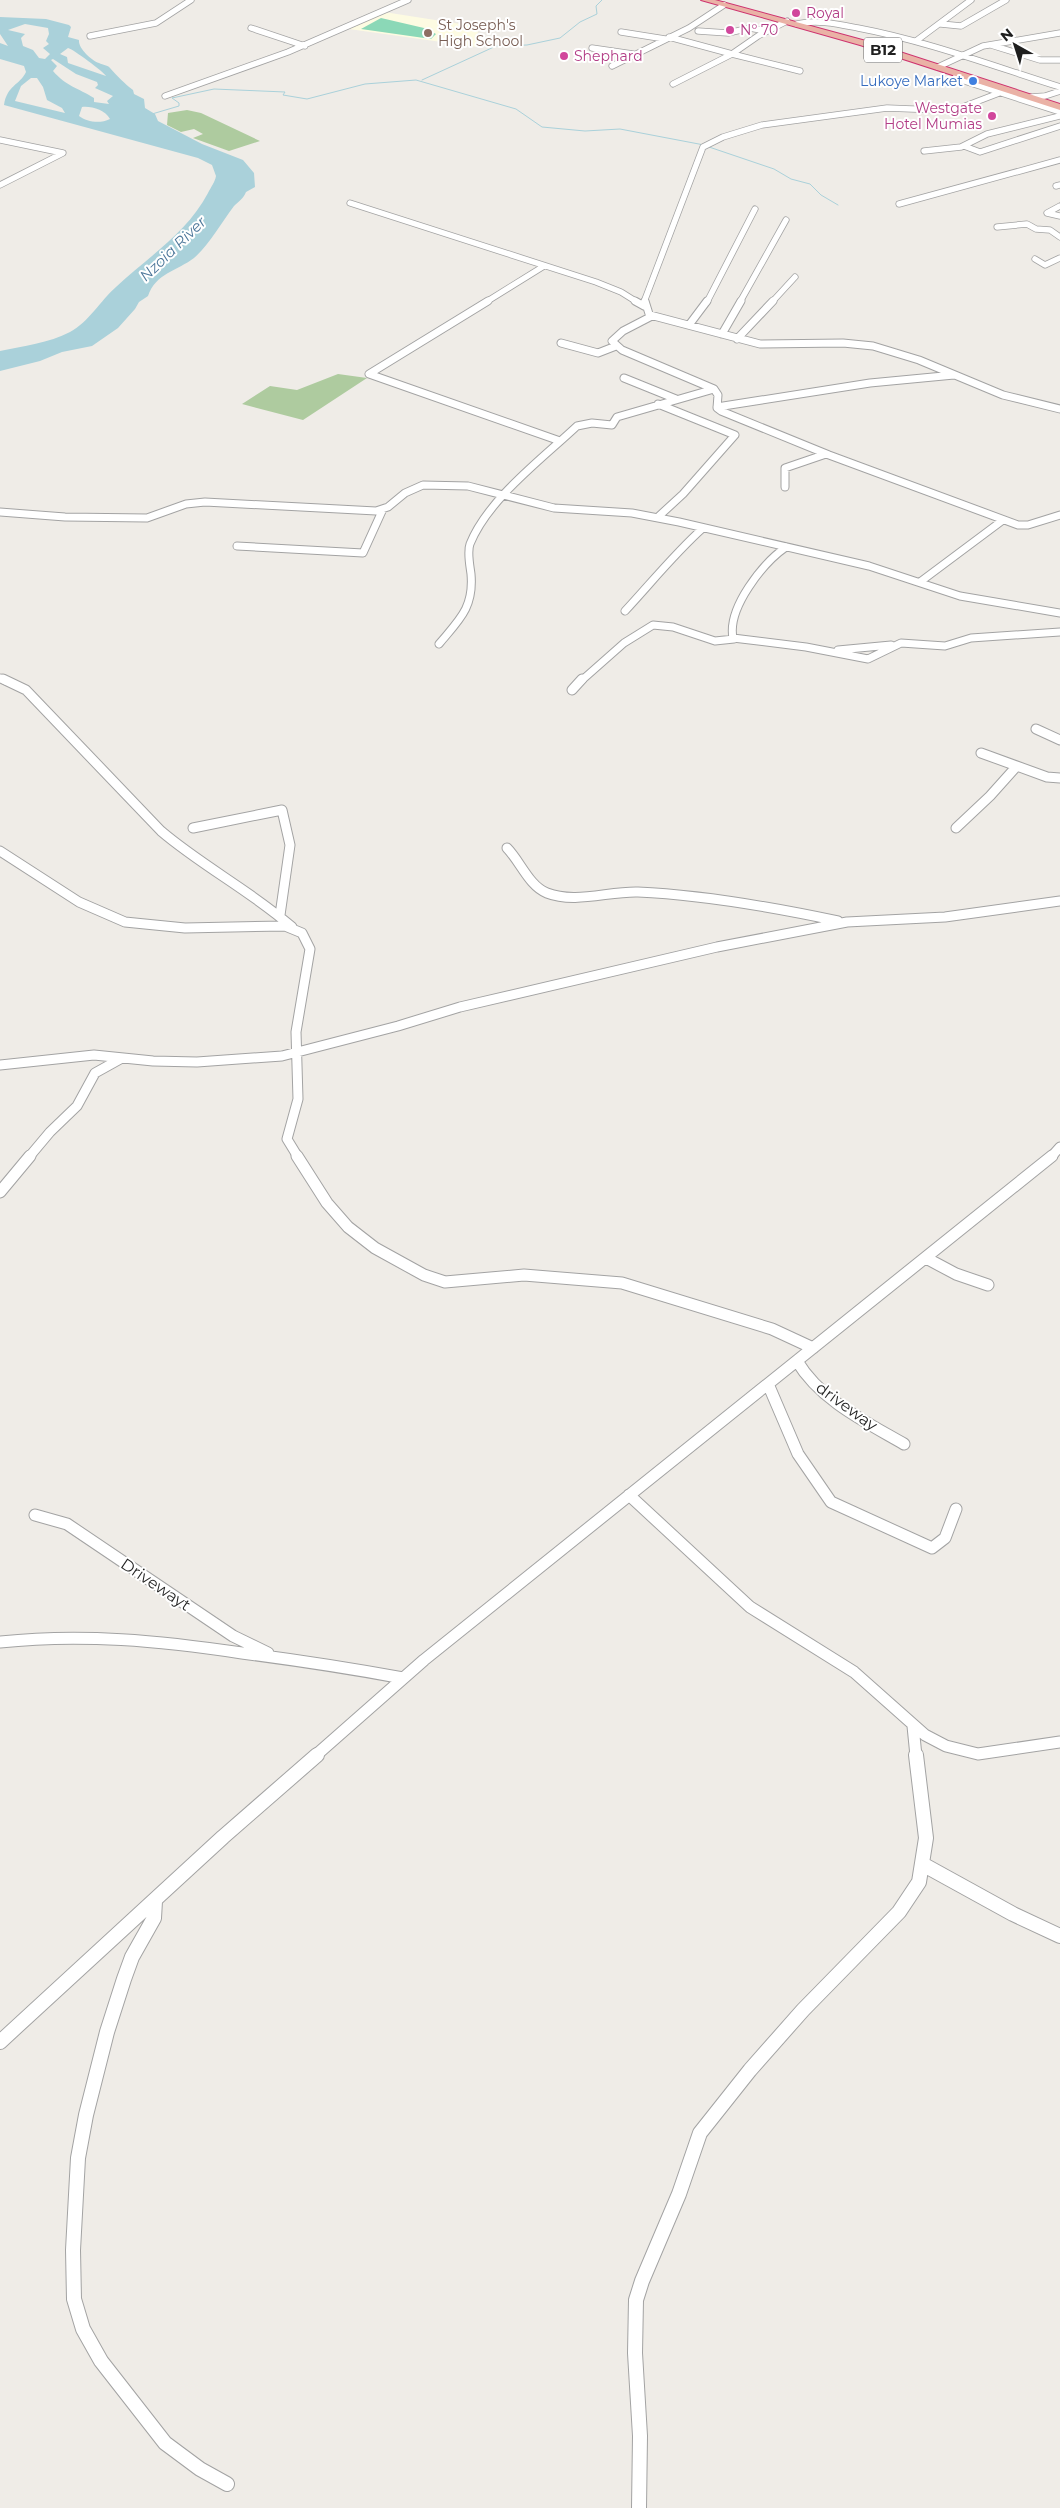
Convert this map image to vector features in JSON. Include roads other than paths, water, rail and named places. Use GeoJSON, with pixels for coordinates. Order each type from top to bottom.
{"type":"FeatureCollection","features":[{"type":"Feature","properties":{"kind":"highway","name":"B12"},"geometry":{"type":"LineString","coordinates":[[704,0],[797,24],[938,67],[1057,110]]}},
{"type":"Feature","properties":{"kind":"street"},"geometry":{"type":"LineString","coordinates":[[90,36],[156,23],[190,0]]}},
{"type":"Feature","properties":{"kind":"street"},"geometry":{"type":"LineString","coordinates":[[165,96],[214,81],[305,46],[408,0]]}},
{"type":"Feature","properties":{"kind":"street"},"geometry":{"type":"LineString","coordinates":[[916,40],[941,24],[971,0]]}},
{"type":"Feature","properties":{"kind":"street"},"geometry":{"type":"LineString","coordinates":[[941,24],[961,26],[1006,0]]}},
{"type":"Feature","properties":{"kind":"street"},"geometry":{"type":"LineString","coordinates":[[612,66],[702,20],[724,5]]}},
{"type":"Feature","properties":{"kind":"street"},"geometry":{"type":"LineString","coordinates":[[673,84],[732,54],[786,21]]}},
{"type":"Feature","properties":{"kind":"street"},"geometry":{"type":"LineString","coordinates":[[797,24],[807,22],[835,24],[916,40],[1060,89]]}},
{"type":"Feature","properties":{"kind":"street"},"geometry":{"type":"LineString","coordinates":[[251,28],[305,46]]}},
{"type":"Feature","properties":{"kind":"street"},"geometry":{"type":"LineString","coordinates":[[698,31],[724,33],[750,28],[766,32]]}},
{"type":"Feature","properties":{"kind":"street"},"geometry":{"type":"LineString","coordinates":[[620,32],[667,38],[800,71]]}},
{"type":"Feature","properties":{"kind":"street"},"geometry":{"type":"LineString","coordinates":[[938,67],[989,45],[1060,33]]}},
{"type":"Feature","properties":{"kind":"street"},"geometry":{"type":"LineString","coordinates":[[989,45],[1040,60],[1060,60]]}},
{"type":"Feature","properties":{"kind":"street"},"geometry":{"type":"LineString","coordinates":[[592,48],[633,54]]}},
{"type":"Feature","properties":{"kind":"street"},"geometry":{"type":"LineString","coordinates":[[1032,100],[1060,89]]}},
{"type":"Feature","properties":{"kind":"street"},"geometry":{"type":"LineString","coordinates":[[644,306],[703,147],[723,137],[762,125],[888,105],[937,110],[960,108],[1007,92]]}},
{"type":"Feature","properties":{"kind":"street"},"geometry":{"type":"LineString","coordinates":[[924,151],[964,146],[987,134],[1057,110]]}},
{"type":"Feature","properties":{"kind":"street"},"geometry":{"type":"LineString","coordinates":[[964,146],[980,152],[1060,126]]}},
{"type":"Feature","properties":{"kind":"street"},"geometry":{"type":"LineString","coordinates":[[0,140],[64,153],[0,185]]}},
{"type":"Feature","properties":{"kind":"street"},"geometry":{"type":"LineString","coordinates":[[899,204],[1060,160]]}},
{"type":"Feature","properties":{"kind":"street"},"geometry":{"type":"LineString","coordinates":[[350,202],[606,285],[644,306],[650,315],[736,339],[771,345],[864,344],[919,360],[1003,396],[1060,410]]}},
{"type":"Feature","properties":{"kind":"street"},"geometry":{"type":"LineString","coordinates":[[1060,206],[1047,213],[1060,216]]}},
{"type":"Feature","properties":{"kind":"street"},"geometry":{"type":"LineString","coordinates":[[689,325],[698,315],[716,286],[728,257],[754,209]]}},
{"type":"Feature","properties":{"kind":"street"},"geometry":{"type":"LineString","coordinates":[[722,334],[786,220]]}},
{"type":"Feature","properties":{"kind":"street"},"geometry":{"type":"LineString","coordinates":[[997,227],[1026,224],[1037,229],[1050,230],[1060,237]]}},
{"type":"Feature","properties":{"kind":"street"},"geometry":{"type":"LineString","coordinates":[[1035,259],[1045,264],[1060,258]]}},
{"type":"Feature","properties":{"kind":"street"},"geometry":{"type":"LineString","coordinates":[[544,266],[369,374],[560,441]]}},
{"type":"Feature","properties":{"kind":"street"},"geometry":{"type":"LineString","coordinates":[[736,339],[795,276]]}},
{"type":"Feature","properties":{"kind":"street"},"geometry":{"type":"LineString","coordinates":[[650,315],[648,319],[615,337],[612,341],[616,346],[714,389],[718,395],[717,407]]}},
{"type":"Feature","properties":{"kind":"street"},"geometry":{"type":"LineString","coordinates":[[561,343],[598,353],[616,346]]}},
{"type":"Feature","properties":{"kind":"street"},"geometry":{"type":"LineString","coordinates":[[717,407],[870,383],[955,375]]}},
{"type":"Feature","properties":{"kind":"street"},"geometry":{"type":"LineString","coordinates":[[624,378],[676,399]]}},
{"type":"Feature","properties":{"kind":"street"},"geometry":{"type":"LineString","coordinates":[[438,644],[464,616],[472,585],[469,547],[474,536],[488,514],[504,495],[560,441],[578,426],[592,423],[613,424],[617,417],[714,389]]}},
{"type":"Feature","properties":{"kind":"street"},"geometry":{"type":"LineString","coordinates":[[658,404],[735,435],[683,494],[658,517]]}},
{"type":"Feature","properties":{"kind":"street"},"geometry":{"type":"LineString","coordinates":[[717,407],[724,413],[772,430],[826,454],[1003,520],[1024,526],[1046,517],[1060,515]]}},
{"type":"Feature","properties":{"kind":"street"},"geometry":{"type":"LineString","coordinates":[[784,487],[785,468],[826,454]]}},
{"type":"Feature","properties":{"kind":"street"},"geometry":{"type":"LineString","coordinates":[[0,512],[65,517],[147,518],[186,504],[205,502],[370,511],[383,509],[411,490],[430,484],[468,486],[554,508],[632,513],[658,517],[869,566],[973,599],[1060,613]]}},
{"type":"Feature","properties":{"kind":"street"},"geometry":{"type":"LineString","coordinates":[[236,546],[363,553],[383,509]]}},
{"type":"Feature","properties":{"kind":"street"},"geometry":{"type":"LineString","coordinates":[[920,582],[1003,520]]}},
{"type":"Feature","properties":{"kind":"street"},"geometry":{"type":"LineString","coordinates":[[625,611],[676,558],[683,546],[703,528]]}},
{"type":"Feature","properties":{"kind":"street"},"geometry":{"type":"LineString","coordinates":[[734,639],[731,636],[731,628],[743,598],[769,559],[786,548]]}},
{"type":"Feature","properties":{"kind":"street"},"geometry":{"type":"LineString","coordinates":[[572,690],[590,670],[651,625],[664,626],[721,642],[734,639],[868,658],[892,645]]}},
{"type":"Feature","properties":{"kind":"street"},"geometry":{"type":"LineString","coordinates":[[829,651],[912,642],[945,646],[971,638],[1060,632]]}},
{"type":"Feature","properties":{"kind":"street"},"geometry":{"type":"LineString","coordinates":[[0,678],[26,690],[167,836],[280,915],[308,940],[310,949],[296,1032],[299,1078],[298,1099],[288,1128],[288,1141],[338,1217],[364,1241],[424,1275],[445,1282],[524,1275],[622,1283],[772,1329],[813,1348]]}},
{"type":"Feature","properties":{"kind":"street"},"geometry":{"type":"LineString","coordinates":[[1036,729],[1060,740]]}},
{"type":"Feature","properties":{"kind":"street"},"geometry":{"type":"LineString","coordinates":[[980,753],[1016,767],[1057,778],[1060,771]]}},
{"type":"Feature","properties":{"kind":"street"},"geometry":{"type":"LineString","coordinates":[[956,828],[990,796],[1016,767]]}},
{"type":"Feature","properties":{"kind":"street"},"geometry":{"type":"LineString","coordinates":[[193,828],[282,810],[290,845],[280,915]]}},
{"type":"Feature","properties":{"kind":"street"},"geometry":{"type":"LineString","coordinates":[[506,848],[522,864],[539,889],[549,894],[573,896],[636,892],[727,900],[795,911],[844,923]]}},
{"type":"Feature","properties":{"kind":"street"},"geometry":{"type":"LineString","coordinates":[[0,851],[75,899],[125,922],[162,926],[247,925],[292,927]]}},
{"type":"Feature","properties":{"kind":"street"},"geometry":{"type":"LineString","coordinates":[[0,1065],[94,1055],[153,1061],[217,1062],[282,1056],[398,1026],[460,1007],[717,947],[844,923],[945,917],[1060,901]]}},
{"type":"Feature","properties":{"kind":"street"},"geometry":{"type":"LineString","coordinates":[[0,1192],[50,1132],[77,1106],[95,1073],[123,1058]]}},
{"type":"Feature","properties":{"kind":"street"},"geometry":{"type":"LineString","coordinates":[[0,2042],[403,1678],[1045,1163],[1060,1147]]}},
{"type":"Feature","properties":{"kind":"street"},"geometry":{"type":"LineString","coordinates":[[926,1258],[956,1274],[988,1285]]}},
{"type":"Feature","properties":{"kind":"street","name":"driveway"},"geometry":{"type":"LineString","coordinates":[[797,1361],[802,1372],[851,1413],[904,1444]]}},
{"type":"Feature","properties":{"kind":"street"},"geometry":{"type":"LineString","coordinates":[[768,1384],[798,1454],[831,1502],[932,1548],[937,1547],[942,1542],[956,1509]]}},
{"type":"Feature","properties":{"kind":"street"},"geometry":{"type":"LineString","coordinates":[[629,1495],[750,1607],[854,1672],[913,1726],[946,1746],[978,1754],[1017,1750],[1060,1742]]}},
{"type":"Feature","properties":{"kind":"street","name":"Drivewayt"},"geometry":{"type":"LineString","coordinates":[[35,1515],[67,1524],[233,1636],[276,1656]]}},
{"type":"Feature","properties":{"kind":"street"},"geometry":{"type":"LineString","coordinates":[[0,1642],[85,1636],[192,1645],[276,1656],[403,1678]]}},
{"type":"Feature","properties":{"kind":"street"},"geometry":{"type":"LineString","coordinates":[[639,2508],[636,2300],[642,2281],[679,2194],[700,2133],[750,2070],[790,2025],[899,1912],[919,1882],[924,1865],[926,1838],[913,1726]]}},
{"type":"Feature","properties":{"kind":"street"},"geometry":{"type":"LineString","coordinates":[[924,1865],[1013,1914],[1060,1936]]}},
{"type":"Feature","properties":{"kind":"street"},"geometry":{"type":"LineString","coordinates":[[155,1901],[154,1918],[126,1974],[107,2032],[86,2115],[77,2175],[73,2250],[74,2299],[84,2329],[101,2360],[165,2443],[200,2469],[227,2484]]}},
{"type":"Feature","properties":{"kind":"water","name":"Nzoia River"},"geometry":{"type":"Polygon","coordinates":[[[0,17],[46,19],[69,25],[71,27],[68,37],[79,40],[81,47],[89,57],[109,67],[133,90],[134,94],[144,99],[145,108],[155,114],[158,121],[202,144],[243,160],[254,173],[255,187],[246,192],[234,206],[200,252],[194,258],[156,282],[148,296],[139,302],[118,328],[92,346],[62,352],[40,361],[0,371],[0,351],[53,339],[70,332],[83,323],[110,293],[166,244],[189,220],[208,193],[216,176],[212,165],[198,158],[4,105],[8,93],[26,72],[24,66],[0,59],[0,43],[8,46],[0,34],[0,17]],[[25,24],[8,30],[25,34],[21,38],[23,46],[33,50],[39,58],[45,59],[50,54],[43,48],[49,44],[46,41],[49,34],[48,28],[25,24]],[[68,48],[60,54],[67,57],[68,63],[106,76],[71,49],[68,48]],[[53,59],[51,60],[57,66],[53,71],[63,80],[94,98],[94,102],[109,104],[107,101],[113,96],[95,88],[98,85],[97,82],[76,74],[53,59]],[[31,78],[21,86],[15,101],[65,113],[62,108],[47,100],[43,87],[37,78],[31,78]],[[82,107],[79,116],[98,122],[110,119],[102,111],[86,107],[82,107]]]}},
{"type":"Feature","properties":{"kind":"waterway"},"geometry":{"type":"LineString","coordinates":[[422,80],[496,46],[527,45],[560,38],[580,22],[597,14],[596,6],[602,0]]}},
{"type":"Feature","properties":{"kind":"waterway"},"geometry":{"type":"LineString","coordinates":[[152,114],[179,106],[179,103],[172,98],[214,89],[285,92],[283,95],[307,99],[365,84],[416,80],[516,109],[542,127],[585,131],[620,129],[704,145]]}},
{"type":"Feature","properties":{"kind":"waterway"},"geometry":{"type":"LineString","coordinates":[[709,147],[774,169],[791,179],[810,184],[821,195],[838,205]]}},
{"type":"Feature","properties":{"kind":"place","name":"Royal"},"geometry":{"type":"Point","coordinates":[796,13]}},
{"type":"Feature","properties":{"kind":"place","name":"N° 70"},"geometry":{"type":"Point","coordinates":[730,30]}},
{"type":"Feature","properties":{"kind":"place","name":"St Joseph's High School"},"geometry":{"type":"Point","coordinates":[428,33]}},
{"type":"Feature","properties":{"kind":"place","name":"Shephard"},"geometry":{"type":"Point","coordinates":[564,56]}},
{"type":"Feature","properties":{"kind":"place","name":"Lukoye Market"},"geometry":{"type":"Point","coordinates":[973,81]}},
{"type":"Feature","properties":{"kind":"place","name":"Westgate Hotel Mumias"},"geometry":{"type":"Point","coordinates":[992,116]}}]}
